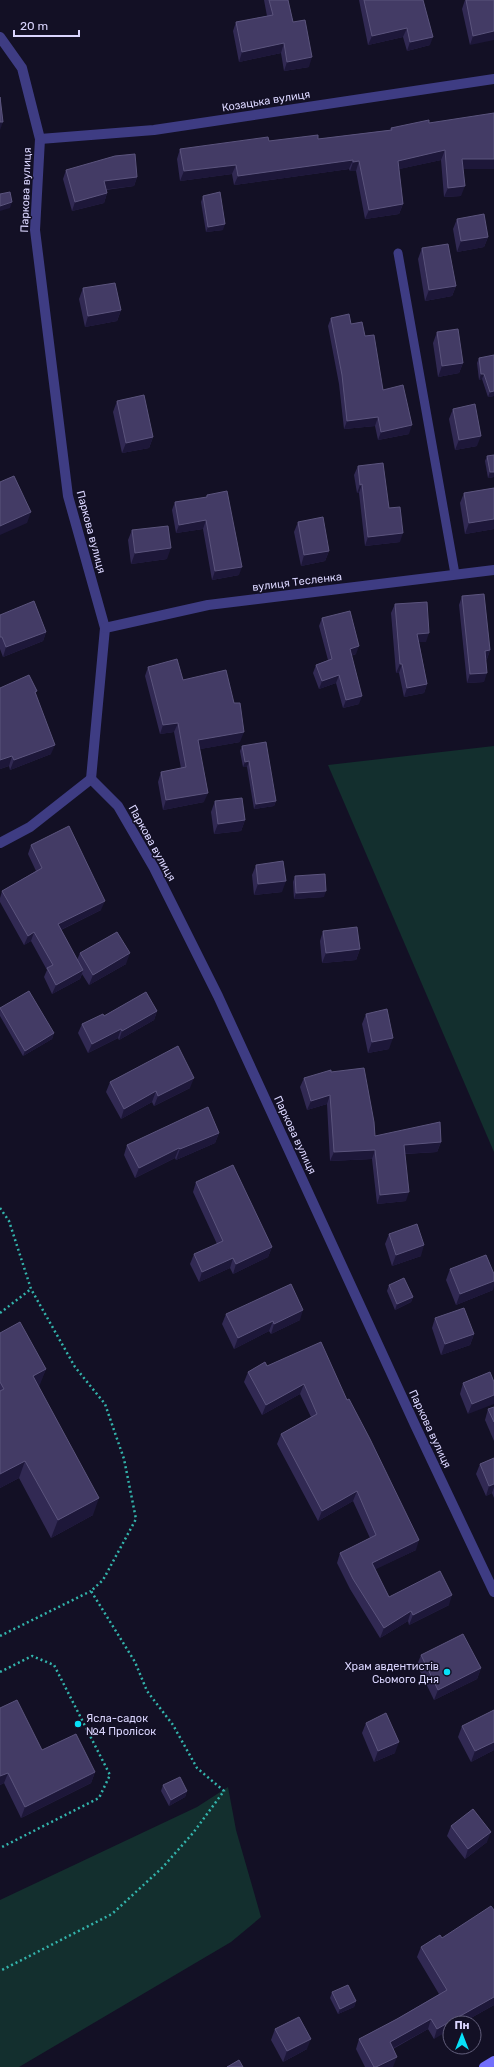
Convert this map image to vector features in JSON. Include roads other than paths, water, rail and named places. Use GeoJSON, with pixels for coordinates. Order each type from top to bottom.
{"type":"FeatureCollection","features":[{"type":"Feature","properties":{"kind":"street","name":"Паркова вулиця"},"geometry":{"type":"LineString","coordinates":[[0,38],[22,68],[40,139],[35,230],[68,496],[105,628],[91,779],[118,806],[154,868],[214,988],[415,1425],[494,1592]]}},
{"type":"Feature","properties":{"kind":"street","name":"Козацька вулиця"},"geometry":{"type":"LineString","coordinates":[[40,139],[154,130],[494,79]]}},
{"type":"Feature","properties":{"kind":"street","name":"вулиця Тесленка"},"geometry":{"type":"LineString","coordinates":[[105,628],[208,605],[494,570]]}},
{"type":"Feature","properties":{"kind":"street"},"geometry":{"type":"LineString","coordinates":[[0,843],[30,827],[91,779]]}},
{"type":"Feature","properties":{"kind":"street"},"geometry":{"type":"LineString","coordinates":[[484,2067],[494,2061]]}},
{"type":"Feature","properties":{"kind":"lane"},"geometry":{"type":"LineString","coordinates":[[398,253],[455,574]]}},
{"type":"Feature","properties":{"kind":"place","name":"Храм авдентистів Сьомого Дня"},"geometry":{"type":"Point","coordinates":[447,1672]}},
{"type":"Feature","properties":{"kind":"place","name":"Ясла-садок №4 Пролісок"},"geometry":{"type":"Point","coordinates":[78,1724]}}]}
